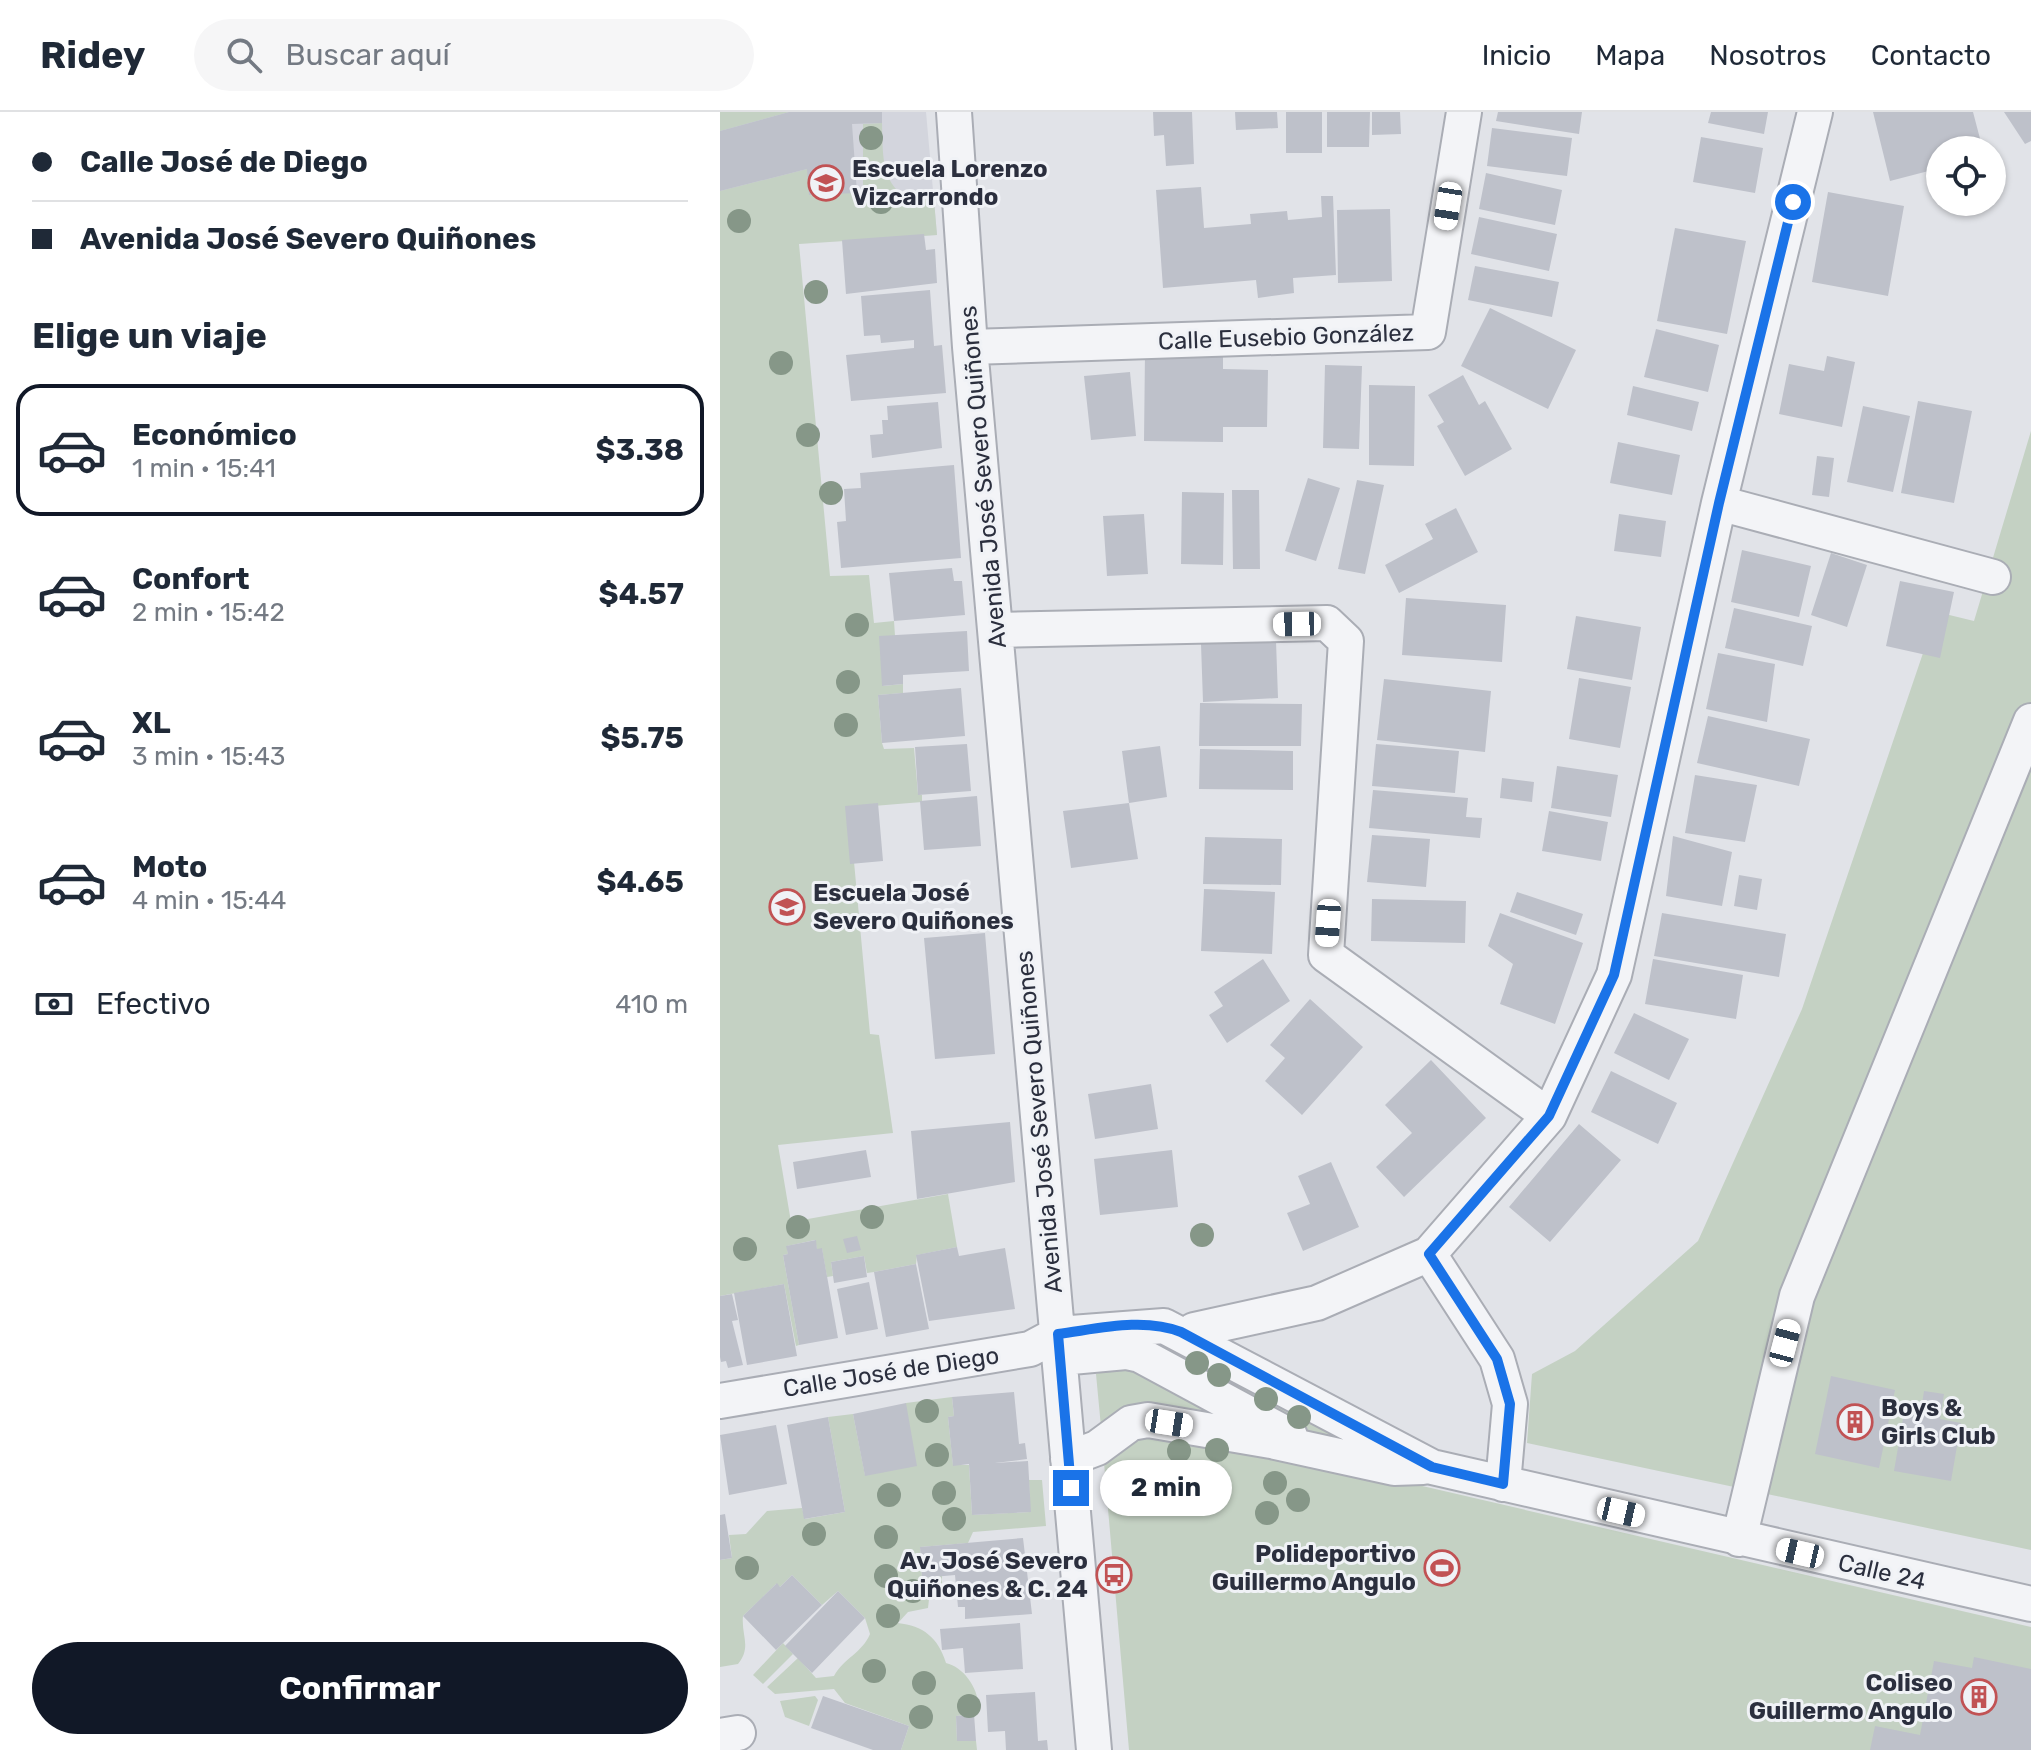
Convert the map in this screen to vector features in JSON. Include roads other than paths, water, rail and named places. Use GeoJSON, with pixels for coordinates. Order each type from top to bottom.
{"type":"FeatureCollection","features":[{"type":"Feature","properties":{"kind":"street","name":"Avenida José Severo Quiñones"},"geometry":{"type":"LineString","coordinates":[[954,112],[970,347],[1094,1750]]}},
{"type":"Feature","properties":{"kind":"street","name":"Calle Eusebio González"},"geometry":{"type":"LineString","coordinates":[[970,347],[1428,332],[1464,112]]}},
{"type":"Feature","properties":{"kind":"street"},"geometry":{"type":"LineString","coordinates":[[1194,1330],[1317,1303],[1429,1254],[1549,1116],[1614,975],[1719,503],[1815,112]]}},
{"type":"Feature","properties":{"kind":"street"},"geometry":{"type":"LineString","coordinates":[[1719,503],[1993,577]]}},
{"type":"Feature","properties":{"kind":"street"},"geometry":{"type":"LineString","coordinates":[[997,630],[1327,623],[1346,641],[1326,955],[1549,1116]]}},
{"type":"Feature","properties":{"kind":"street"},"geometry":{"type":"LineString","coordinates":[[1739,1539],[1797,1296],[2031,721]]}},
{"type":"Feature","properties":{"kind":"street"},"geometry":{"type":"LineString","coordinates":[[1429,1254],[1497,1359],[1510,1404],[1503,1484]]}},
{"type":"Feature","properties":{"kind":"street","name":"Calle 24"},"geometry":{"type":"LineString","coordinates":[[1059,1346],[1164,1326],[1432,1467],[2031,1604]]}},
{"type":"Feature","properties":{"kind":"street"},"geometry":{"type":"LineString","coordinates":[[1059,1346],[1140,1355],[1311,1449]]}},
{"type":"Feature","properties":{"kind":"street","name":"Calle José de Diego"},"geometry":{"type":"LineString","coordinates":[[720,1401],[1059,1346]]}},
{"type":"Feature","properties":{"kind":"street"},"geometry":{"type":"LineString","coordinates":[[1068,1459],[1097,1448],[1116,1430],[1148,1420],[1311,1449],[1394,1468],[1432,1467]]}},
{"type":"Feature","properties":{"kind":"place","name":"Escuela Lorenzo Vizcarrondo"},"geometry":{"type":"Point","coordinates":[826,183]}},
{"type":"Feature","properties":{"kind":"place","name":"Escuela José Severo Quiñones"},"geometry":{"type":"Point","coordinates":[787,907]}},
{"type":"Feature","properties":{"kind":"place","name":"Boys & Girls Club"},"geometry":{"type":"Point","coordinates":[1855,1422]}},
{"type":"Feature","properties":{"kind":"place","name":"Polideportivo Guillermo Angulo"},"geometry":{"type":"Point","coordinates":[1442,1568]}},
{"type":"Feature","properties":{"kind":"place","name":"Av. José Severo Quiñones & C. 24"},"geometry":{"type":"Point","coordinates":[1114,1575]}},
{"type":"Feature","properties":{"kind":"place","name":"Coliseo Guillermo Angulo"},"geometry":{"type":"Point","coordinates":[1979,1697]}}]}
